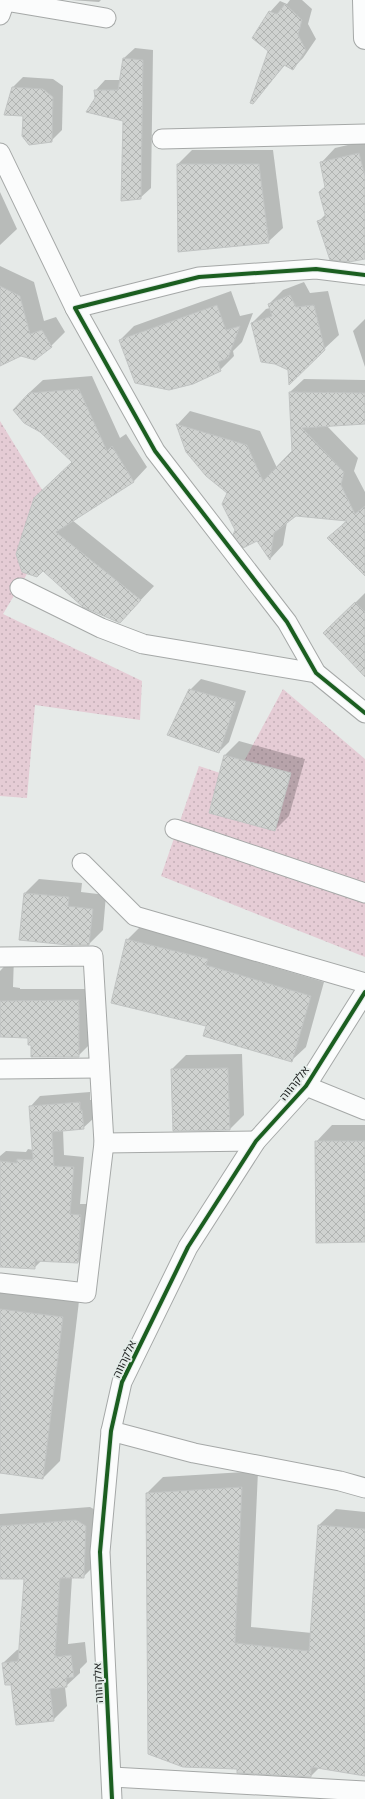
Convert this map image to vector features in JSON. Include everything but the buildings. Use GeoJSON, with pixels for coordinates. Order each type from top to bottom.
{"type":"FeatureCollection","features":[{"type":"Feature","properties":{"kind":"street"},"geometry":{"type":"LineString","coordinates":[[364,0],[365,38]]}},
{"type":"Feature","properties":{"kind":"street"},"geometry":{"type":"LineString","coordinates":[[0,15],[5,1],[106,18]]}},
{"type":"Feature","properties":{"kind":"street"},"geometry":{"type":"LineString","coordinates":[[162,139],[365,134]]}},
{"type":"Feature","properties":{"kind":"street"},"geometry":{"type":"LineString","coordinates":[[0,153],[75,308],[155,451],[287,622],[316,672],[365,713]]}},
{"type":"Feature","properties":{"kind":"street"},"geometry":{"type":"LineString","coordinates":[[75,308],[199,277],[316,268],[365,274]]}},
{"type":"Feature","properties":{"kind":"street"},"geometry":{"type":"LineString","coordinates":[[20,588],[101,628],[143,644],[316,672]]}},
{"type":"Feature","properties":{"kind":"street"},"geometry":{"type":"LineString","coordinates":[[175,829],[365,893]]}},
{"type":"Feature","properties":{"kind":"street"},"geometry":{"type":"LineString","coordinates":[[82,863],[135,916],[365,983]]}},
{"type":"Feature","properties":{"kind":"street"},"geometry":{"type":"LineString","coordinates":[[0,957],[92,956],[104,1143],[86,1292],[0,1283]]}},
{"type":"Feature","properties":{"kind":"street","name":"אלקהווה"},"geometry":{"type":"LineString","coordinates":[[112,1799],[100,1552],[111,1431],[122,1382],[188,1247],[256,1141],[306,1086],[365,992]]}},
{"type":"Feature","properties":{"kind":"street"},"geometry":{"type":"LineString","coordinates":[[0,1069],[99,1068]]}},
{"type":"Feature","properties":{"kind":"street"},"geometry":{"type":"LineString","coordinates":[[306,1086],[365,1110]]}},
{"type":"Feature","properties":{"kind":"street"},"geometry":{"type":"LineString","coordinates":[[104,1143],[256,1141]]}},
{"type":"Feature","properties":{"kind":"street"},"geometry":{"type":"LineString","coordinates":[[111,1431],[194,1453],[340,1481],[365,1488]]}},
{"type":"Feature","properties":{"kind":"street"},"geometry":{"type":"LineString","coordinates":[[112,1777],[365,1791]]}},
{"type":"Feature","properties":{"kind":"shaded area"},"geometry":{"type":"Polygon","coordinates":[[[0,421],[60,519],[3,614],[142,681],[140,720],[35,705],[27,798],[0,796],[0,421]]]}},
{"type":"Feature","properties":{"kind":"shaded area"},"geometry":{"type":"Polygon","coordinates":[[[283,689],[365,759],[365,957],[161,876],[199,766],[235,778],[283,689]]]}},
{"type":"Feature","properties":{"kind":"cycle path"},"geometry":{"type":"LineString","coordinates":[[365,275],[316,269],[199,277],[75,308],[155,451],[287,622],[316,673],[365,713]]}},
{"type":"Feature","properties":{"kind":"cycle path"},"geometry":{"type":"LineString","coordinates":[[112,1799],[100,1552],[111,1431],[122,1382],[188,1247],[256,1141],[306,1086],[365,992]]}}]}
